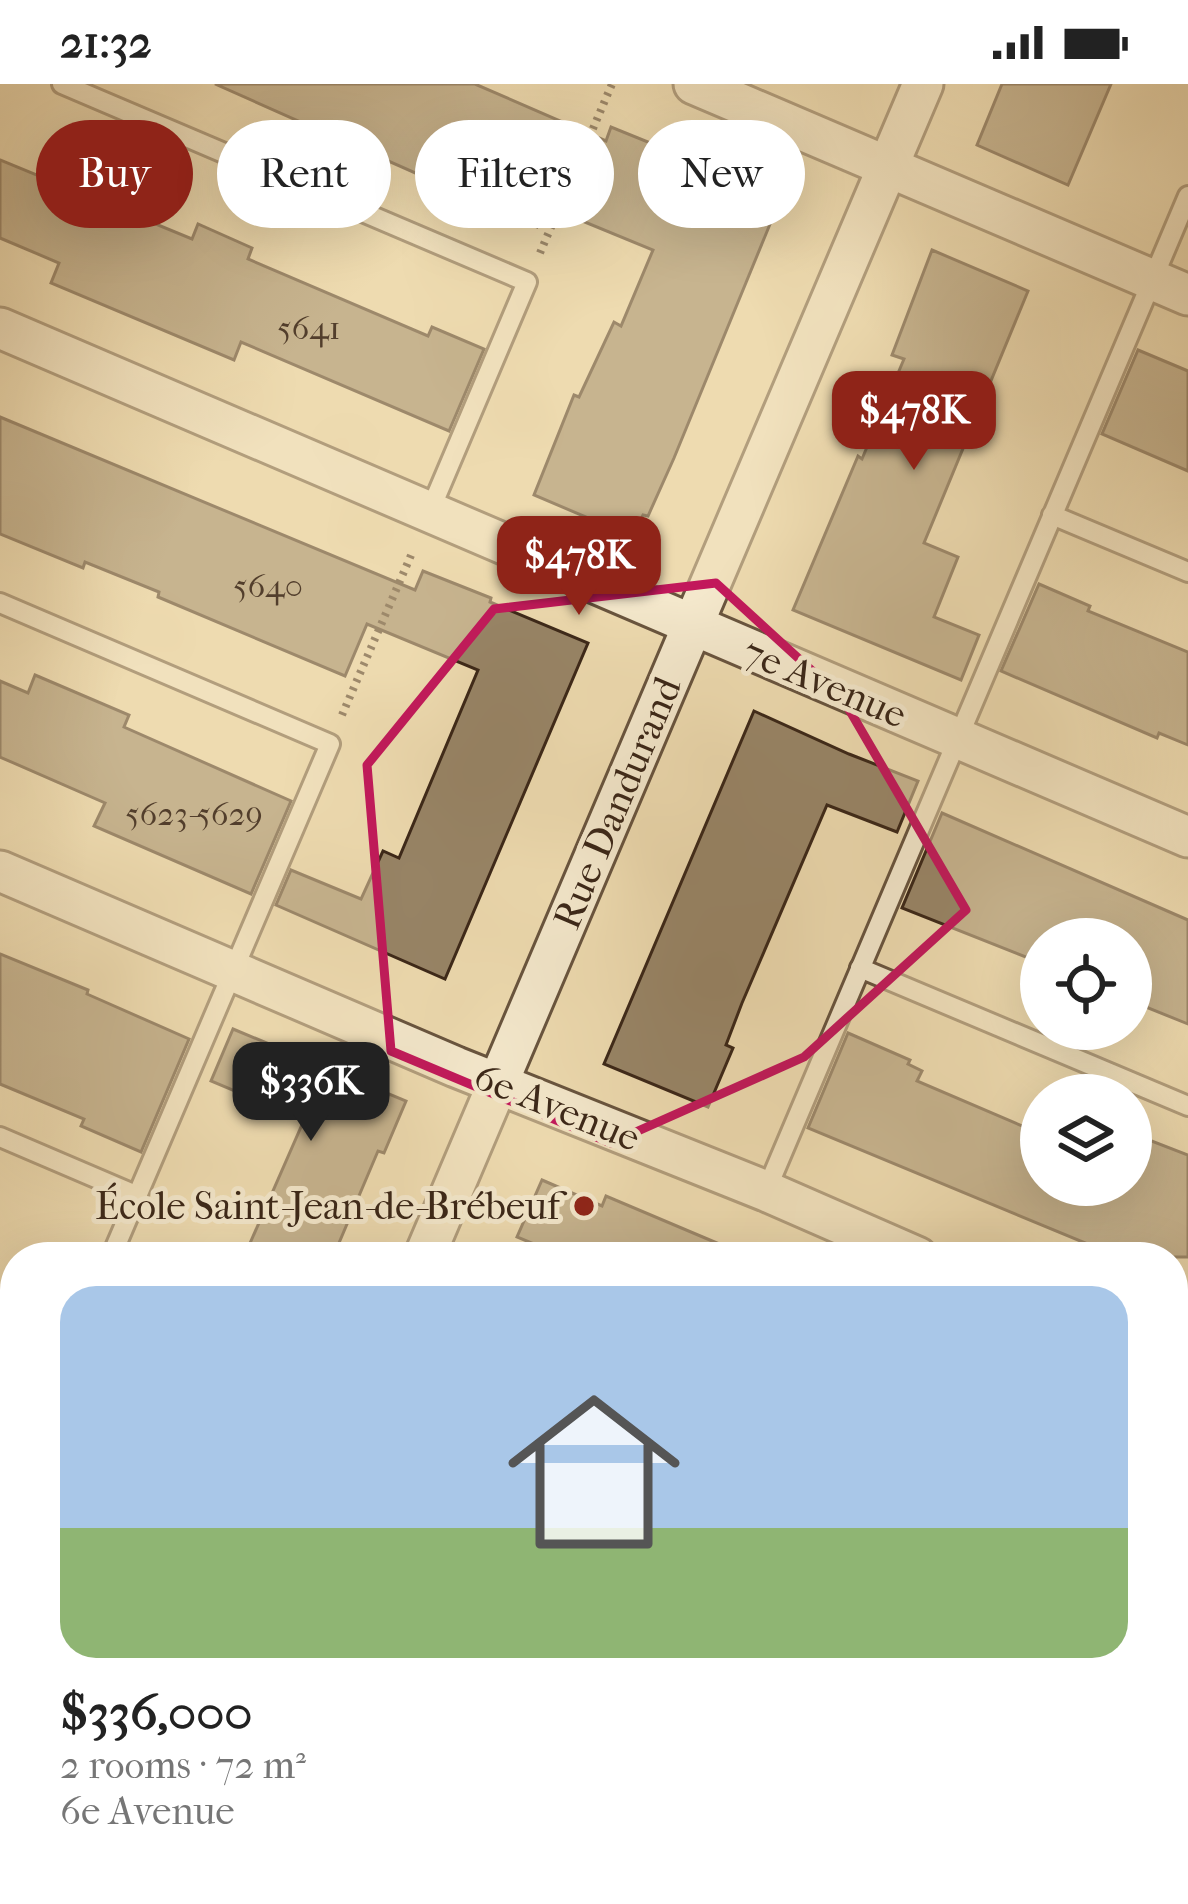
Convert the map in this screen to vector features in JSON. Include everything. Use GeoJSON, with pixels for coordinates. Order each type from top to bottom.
{"type":"FeatureCollection","features":[{"type":"Feature","properties":{"kind":"street"},"geometry":{"type":"LineString","coordinates":[[694,84],[1170,288]]}},
{"type":"Feature","properties":{"kind":"street","name":"Rue Dandurand"},"geometry":{"type":"LineString","coordinates":[[430,1242],[923,84]]}},
{"type":"Feature","properties":{"kind":"street","name":"7e Avenue"},"geometry":{"type":"LineString","coordinates":[[0,328],[1188,837]]}},
{"type":"Feature","properties":{"kind":"street","name":"6e Avenue"},"geometry":{"type":"LineString","coordinates":[[0,871],[882,1242]]}},
{"type":"Feature","properties":{"kind":"lane"},"geometry":{"type":"LineString","coordinates":[[62,84],[527,282],[429,513]]}},
{"type":"Feature","properties":{"kind":"lane"},"geometry":{"type":"LineString","coordinates":[[766,1191],[1052,514],[1170,288],[1188,196]]}},
{"type":"Feature","properties":{"kind":"lane"},"geometry":{"type":"LineString","coordinates":[[1052,514],[1188,572]]}},
{"type":"Feature","properties":{"kind":"lane"},"geometry":{"type":"LineString","coordinates":[[0,602],[330,744],[117,1242]]}},
{"type":"Feature","properties":{"kind":"lane"},"geometry":{"type":"LineString","coordinates":[[860,968],[1188,1106]]}},
{"type":"Feature","properties":{"kind":"lane"},"geometry":{"type":"LineString","coordinates":[[0,1138],[137,1196]]}},
{"type":"Feature","properties":{"kind":"path"},"geometry":{"type":"LineString","coordinates":[[527,282],[612,84]]}},
{"type":"Feature","properties":{"kind":"path"},"geometry":{"type":"LineString","coordinates":[[330,744],[429,513]]}},
{"type":"Feature","properties":{"kind":"highlighted area"},"geometry":{"type":"Polygon","coordinates":[[[716,583],[843,699],[966,910],[804,1057],[611,1143],[391,1051],[367,765],[494,609],[716,583]]]}},
{"type":"Feature","properties":{"kind":"building"},"geometry":{"type":"Polygon","coordinates":[[[215,84],[475,84],[558,120],[415,120],[415,173],[391,162],[391,120],[296,120],[215,84]]]}},
{"type":"Feature","properties":{"kind":"building"},"geometry":{"type":"Polygon","coordinates":[[[1002,84],[1111,84],[1068,185],[977,145],[1002,84]]]}},
{"type":"Feature","properties":{"kind":"building"},"geometry":{"type":"Polygon","coordinates":[[[614,128],[638,138],[638,228],[768,228],[674,458],[648,516],[643,515],[633,537],[534,495],[574,395],[579,397],[614,322],[621,326],[653,250],[600,228],[614,228],[614,128]]]}},
{"type":"Feature","properties":{"kind":"building"},"geometry":{"type":"Polygon","coordinates":[[[0,160],[36,175],[36,228],[165,228],[192,239],[198,224],[252,248],[248,259],[428,336],[432,327],[484,349],[449,431],[241,342],[234,360],[51,283],[59,263],[0,238],[0,160]]]}},
{"type":"Feature","properties":{"kind":"building"},"geometry":{"type":"Polygon","coordinates":[[[932,250],[1028,291],[924,543],[958,557],[934,617],[979,635],[961,680],[793,610],[904,359],[892,355],[932,250]]]}},
{"type":"Feature","properties":{"kind":"building"},"geometry":{"type":"Polygon","coordinates":[[[1138,350],[1188,371],[1188,471],[1102,434],[1138,350]]]}},
{"type":"Feature","properties":{"kind":"building"},"geometry":{"type":"Polygon","coordinates":[[[0,417],[415,590],[423,571],[588,643],[445,979],[276,905],[291,870],[361,899],[383,851],[399,858],[478,670],[367,624],[345,676],[158,597],[159,592],[0,534],[0,417]]]}},
{"type":"Feature","properties":{"kind":"building"},"geometry":{"type":"Polygon","coordinates":[[[1039,584],[1090,606],[1088,611],[1188,652],[1188,745],[1159,733],[1157,738],[1001,671],[1039,584]]]}},
{"type":"Feature","properties":{"kind":"building"},"geometry":{"type":"Polygon","coordinates":[[[35,675],[129,715],[124,727],[291,801],[251,894],[94,826],[105,803],[0,757],[0,681],[28,693],[35,675]]]}},
{"type":"Feature","properties":{"kind":"building"},"geometry":{"type":"Polygon","coordinates":[[[754,711],[918,781],[897,832],[827,805],[742,1003],[726,1045],[733,1048],[708,1107],[604,1064],[754,711]]]}},
{"type":"Feature","properties":{"kind":"building"},"geometry":{"type":"Polygon","coordinates":[[[942,813],[1188,920],[1188,1024],[1152,1009],[1152,918],[1020,918],[1020,955],[902,908],[942,813]]]}},
{"type":"Feature","properties":{"kind":"building"},"geometry":{"type":"Polygon","coordinates":[[[0,954],[189,1039],[141,1152],[81,1126],[84,1119],[0,1084],[0,954]]]}},
{"type":"Feature","properties":{"kind":"building"},"geometry":{"type":"Polygon","coordinates":[[[233,1029],[406,1101],[384,1153],[378,1151],[339,1242],[251,1242],[304,1120],[211,1081],[233,1029]]]}},
{"type":"Feature","properties":{"kind":"building"},"geometry":{"type":"Polygon","coordinates":[[[848,1033],[910,1060],[908,1064],[922,1071],[917,1081],[1020,1125],[1020,1206],[1152,1206],[1152,1141],[1188,1155],[1188,1242],[1083,1242],[808,1128],[848,1033]]]}},
{"type":"Feature","properties":{"kind":"building"},"geometry":{"type":"Polygon","coordinates":[[[542,1180],[602,1206],[606,1196],[715,1242],[529,1242],[517,1237],[542,1180]]]}},
{"type":"Feature","properties":{"kind":"place","name":"École Saint-Jean-de-Brébeuf"},"geometry":{"type":"Point","coordinates":[584,1206]}}]}
